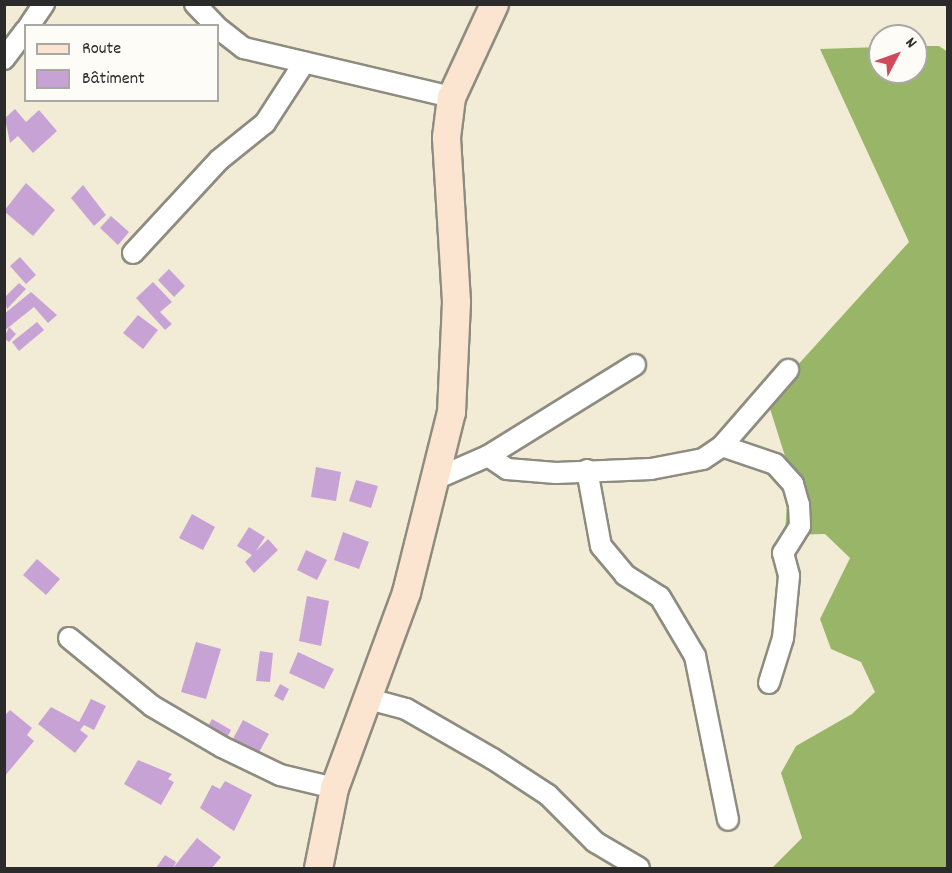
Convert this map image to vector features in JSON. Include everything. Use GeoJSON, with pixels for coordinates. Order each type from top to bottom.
{"type":"FeatureCollection","features":[{"type":"Feature","properties":{"kind":"street"},"geometry":{"type":"LineString","coordinates":[[30,24],[44,4]]}},
{"type":"Feature","properties":{"kind":"street"},"geometry":{"type":"LineString","coordinates":[[195,4],[214,24]]}},
{"type":"Feature","properties":{"kind":"street"},"geometry":{"type":"LineString","coordinates":[[318,868],[334,788],[369,699],[406,592],[433,480],[456,368],[446,148],[451,97],[494,4]]}},
{"type":"Feature","properties":{"kind":"street"},"geometry":{"type":"LineString","coordinates":[[219,29],[244,48],[451,97]]}},
{"type":"Feature","properties":{"kind":"street"},"geometry":{"type":"LineString","coordinates":[[4,59],[24,33]]}},
{"type":"Feature","properties":{"kind":"street"},"geometry":{"type":"LineString","coordinates":[[133,253],[219,160],[265,123],[304,63]]}},
{"type":"Feature","properties":{"kind":"street"},"geometry":{"type":"LineString","coordinates":[[433,480],[488,456],[635,365]]}},
{"type":"Feature","properties":{"kind":"street"},"geometry":{"type":"LineString","coordinates":[[488,456],[507,469],[651,469],[703,459],[722,446],[788,370]]}},
{"type":"Feature","properties":{"kind":"street"},"geometry":{"type":"LineString","coordinates":[[722,446],[775,464],[793,484],[800,505],[800,526],[783,553],[789,576],[783,638],[769,683]]}},
{"type":"Feature","properties":{"kind":"street"},"geometry":{"type":"LineString","coordinates":[[587,470],[601,546],[625,575],[660,597],[695,656],[728,820]]}},
{"type":"Feature","properties":{"kind":"street"},"geometry":{"type":"LineString","coordinates":[[69,638],[152,706],[222,747],[280,775],[334,788]]}},
{"type":"Feature","properties":{"kind":"street"},"geometry":{"type":"LineString","coordinates":[[369,699],[406,709],[503,765],[548,795],[595,842],[639,868]]}},
{"type":"Feature","properties":{"kind":"green space"},"geometry":{"type":"Polygon","coordinates":[[[928,46],[939,46],[948,52],[947,868],[772,868],[802,838],[781,773],[796,746],[852,714],[875,692],[861,662],[831,649],[820,619],[850,558],[825,534],[785,535],[789,469],[767,399],[909,242],[820,49],[868,47],[868,84],[928,84],[928,46]]]}},
{"type":"Feature","properties":{"kind":"building"},"geometry":{"type":"Polygon","coordinates":[[[15,109],[26,122],[39,110],[57,131],[33,153],[18,136],[10,143],[5,118],[15,109]]]}},
{"type":"Feature","properties":{"kind":"building"},"geometry":{"type":"Polygon","coordinates":[[[26,183],[55,210],[33,236],[4,211],[26,183]]]}},
{"type":"Feature","properties":{"kind":"building"},"geometry":{"type":"Polygon","coordinates":[[[83,185],[106,215],[94,226],[71,198],[83,185]]]}},
{"type":"Feature","properties":{"kind":"building"},"geometry":{"type":"Polygon","coordinates":[[[111,216],[129,232],[118,245],[100,228],[111,216]]]}},
{"type":"Feature","properties":{"kind":"building"},"geometry":{"type":"Polygon","coordinates":[[[20,257],[36,275],[26,284],[10,266],[20,257]]]}},
{"type":"Feature","properties":{"kind":"building"},"geometry":{"type":"Polygon","coordinates":[[[169,269],[185,286],[174,297],[158,280],[169,269]]]}},
{"type":"Feature","properties":{"kind":"building"},"geometry":{"type":"Polygon","coordinates":[[[153,282],[172,302],[160,312],[172,324],[165,330],[136,298],[153,282]]]}},
{"type":"Feature","properties":{"kind":"building"},"geometry":{"type":"Polygon","coordinates":[[[19,283],[26,289],[7,309],[4,298],[19,283]]]}},
{"type":"Feature","properties":{"kind":"building"},"geometry":{"type":"Polygon","coordinates":[[[31,292],[57,315],[48,323],[34,307],[4,331],[4,314],[31,292]]]}},
{"type":"Feature","properties":{"kind":"building"},"geometry":{"type":"Polygon","coordinates":[[[138,315],[158,330],[143,349],[123,333],[138,315]]]}},
{"type":"Feature","properties":{"kind":"building"},"geometry":{"type":"Polygon","coordinates":[[[37,322],[44,330],[19,351],[12,342],[37,322]]]}},
{"type":"Feature","properties":{"kind":"building"},"geometry":{"type":"Polygon","coordinates":[[[9,327],[16,334],[9,342],[4,338],[9,327]]]}},
{"type":"Feature","properties":{"kind":"building"},"geometry":{"type":"Polygon","coordinates":[[[316,467],[341,472],[336,501],[311,497],[316,467]]]}},
{"type":"Feature","properties":{"kind":"building"},"geometry":{"type":"Polygon","coordinates":[[[356,480],[378,486],[371,508],[349,501],[356,480]]]}},
{"type":"Feature","properties":{"kind":"building"},"geometry":{"type":"Polygon","coordinates":[[[192,514],[215,527],[203,550],[179,538],[192,514]]]}},
{"type":"Feature","properties":{"kind":"building"},"geometry":{"type":"Polygon","coordinates":[[[249,527],[265,537],[256,551],[268,539],[278,550],[254,573],[245,562],[252,555],[237,546],[249,527]]]}},
{"type":"Feature","properties":{"kind":"building"},"geometry":{"type":"Polygon","coordinates":[[[343,532],[369,542],[359,569],[334,560],[343,532]]]}},
{"type":"Feature","properties":{"kind":"building"},"geometry":{"type":"Polygon","coordinates":[[[306,550],[327,560],[317,580],[297,570],[306,550]]]}},
{"type":"Feature","properties":{"kind":"building"},"geometry":{"type":"Polygon","coordinates":[[[37,559],[60,579],[46,595],[23,575],[37,559]]]}},
{"type":"Feature","properties":{"kind":"building"},"geometry":{"type":"Polygon","coordinates":[[[307,596],[329,601],[321,646],[299,641],[307,596]]]}},
{"type":"Feature","properties":{"kind":"building"},"geometry":{"type":"Polygon","coordinates":[[[196,642],[221,649],[206,699],[181,692],[196,642]]]}},
{"type":"Feature","properties":{"kind":"building"},"geometry":{"type":"Polygon","coordinates":[[[260,651],[273,653],[270,682],[256,681],[260,651]]]}},
{"type":"Feature","properties":{"kind":"building"},"geometry":{"type":"Polygon","coordinates":[[[298,652],[334,669],[324,689],[289,673],[298,652]]]}},
{"type":"Feature","properties":{"kind":"building"},"geometry":{"type":"Polygon","coordinates":[[[280,684],[289,689],[283,701],[274,696],[280,684]]]}},
{"type":"Feature","properties":{"kind":"building"},"geometry":{"type":"Polygon","coordinates":[[[91,699],[106,706],[94,730],[84,725],[80,730],[88,736],[75,753],[38,724],[51,707],[79,722],[91,699]]]}},
{"type":"Feature","properties":{"kind":"building"},"geometry":{"type":"Polygon","coordinates":[[[10,710],[32,728],[27,735],[34,741],[4,777],[4,716],[10,710]]]}},
{"type":"Feature","properties":{"kind":"building"},"geometry":{"type":"Polygon","coordinates":[[[212,719],[231,730],[220,751],[200,741],[212,719]]]}},
{"type":"Feature","properties":{"kind":"building"},"geometry":{"type":"Polygon","coordinates":[[[243,720],[269,734],[251,767],[225,754],[243,720]]]}},
{"type":"Feature","properties":{"kind":"building"},"geometry":{"type":"Polygon","coordinates":[[[138,760],[172,774],[168,779],[174,782],[161,805],[124,784],[138,760]]]}},
{"type":"Feature","properties":{"kind":"building"},"geometry":{"type":"Polygon","coordinates":[[[225,781],[252,795],[234,831],[200,808],[212,785],[220,789],[225,781]]]}},
{"type":"Feature","properties":{"kind":"building"},"geometry":{"type":"Polygon","coordinates":[[[197,838],[221,857],[212,868],[173,868],[197,838]]]}},
{"type":"Feature","properties":{"kind":"building"},"geometry":{"type":"Polygon","coordinates":[[[165,855],[176,862],[173,868],[156,868],[165,855]]]}}]}
